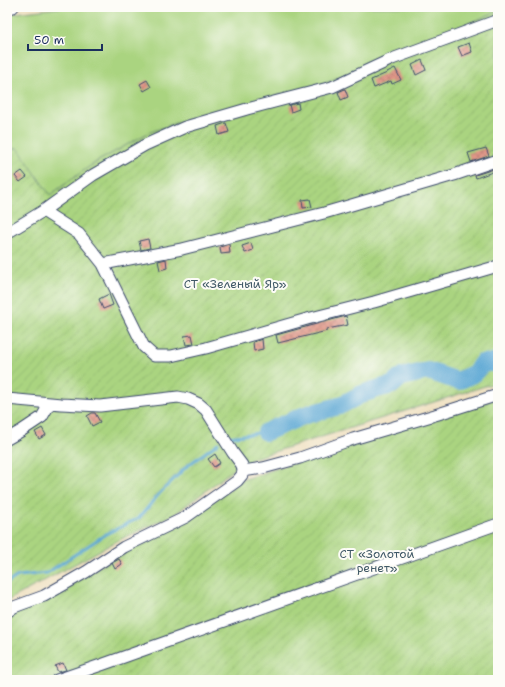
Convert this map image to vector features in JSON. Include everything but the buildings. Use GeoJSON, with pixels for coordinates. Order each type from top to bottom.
{"type":"FeatureCollection","features":[{"type":"Feature","properties":{"kind":"street"},"geometry":{"type":"LineString","coordinates":[[7,8],[13,7]]}},
{"type":"Feature","properties":{"kind":"street"},"geometry":{"type":"LineString","coordinates":[[7,233],[42,211],[93,174],[145,145],[185,127],[332,87],[392,59],[498,20]]}},
{"type":"Feature","properties":{"kind":"street"},"geometry":{"type":"LineString","coordinates":[[102,264],[182,249],[324,213],[454,175],[498,160]]}},
{"type":"Feature","properties":{"kind":"street"},"geometry":{"type":"LineString","coordinates":[[42,211],[79,234],[102,264],[144,348],[154,356],[171,356],[206,348],[498,266]]}},
{"type":"Feature","properties":{"kind":"street"},"geometry":{"type":"LineString","coordinates":[[243,470],[263,468],[293,460],[353,439],[498,395]]}},
{"type":"Feature","properties":{"kind":"street"},"geometry":{"type":"LineString","coordinates":[[7,399],[100,406],[178,397],[188,399],[199,404],[206,410],[242,465],[243,470],[242,475],[237,481],[186,517],[124,547],[86,572],[44,596],[14,607],[7,612]]}},
{"type":"Feature","properties":{"kind":"street"},"geometry":{"type":"LineString","coordinates":[[7,439],[42,417],[50,403]]}},
{"type":"Feature","properties":{"kind":"street"},"geometry":{"type":"LineString","coordinates":[[57,680],[498,524]]}},
{"type":"Feature","properties":{"kind":"green space"},"geometry":{"type":"Polygon","coordinates":[[[66,7],[494,7],[496,12],[327,82],[179,122],[148,133],[93,164],[49,196],[18,149],[7,150],[7,14],[66,7]]]}},
{"type":"Feature","properties":{"kind":"green space","name":"СТ «Зеленый Яр»"},"geometry":{"type":"Polygon","coordinates":[[[494,7],[498,7],[498,382],[254,458],[233,470],[175,514],[117,541],[7,601],[7,150],[18,148],[50,195],[93,164],[148,133],[179,122],[327,82],[496,12],[494,7]]]}},
{"type":"Feature","properties":{"kind":"green space","name":"СТ «Золотой ренет»"},"geometry":{"type":"Polygon","coordinates":[[[498,398],[498,680],[7,680],[7,619],[11,614],[46,601],[103,564],[183,523],[242,480],[498,398]]]}},
{"type":"Feature","properties":{"kind":"waterway"},"geometry":{"type":"LineString","coordinates":[[266,432],[305,415],[339,406],[362,394],[392,385],[401,377],[428,371],[458,381],[475,373],[482,363],[498,362]]}},
{"type":"Feature","properties":{"kind":"waterway"},"geometry":{"type":"LineString","coordinates":[[228,437],[266,432]]}},
{"type":"Feature","properties":{"kind":"waterway"},"geometry":{"type":"LineString","coordinates":[[7,583],[18,576],[47,573],[106,534],[139,518],[159,494],[187,466],[218,443]]}}]}
